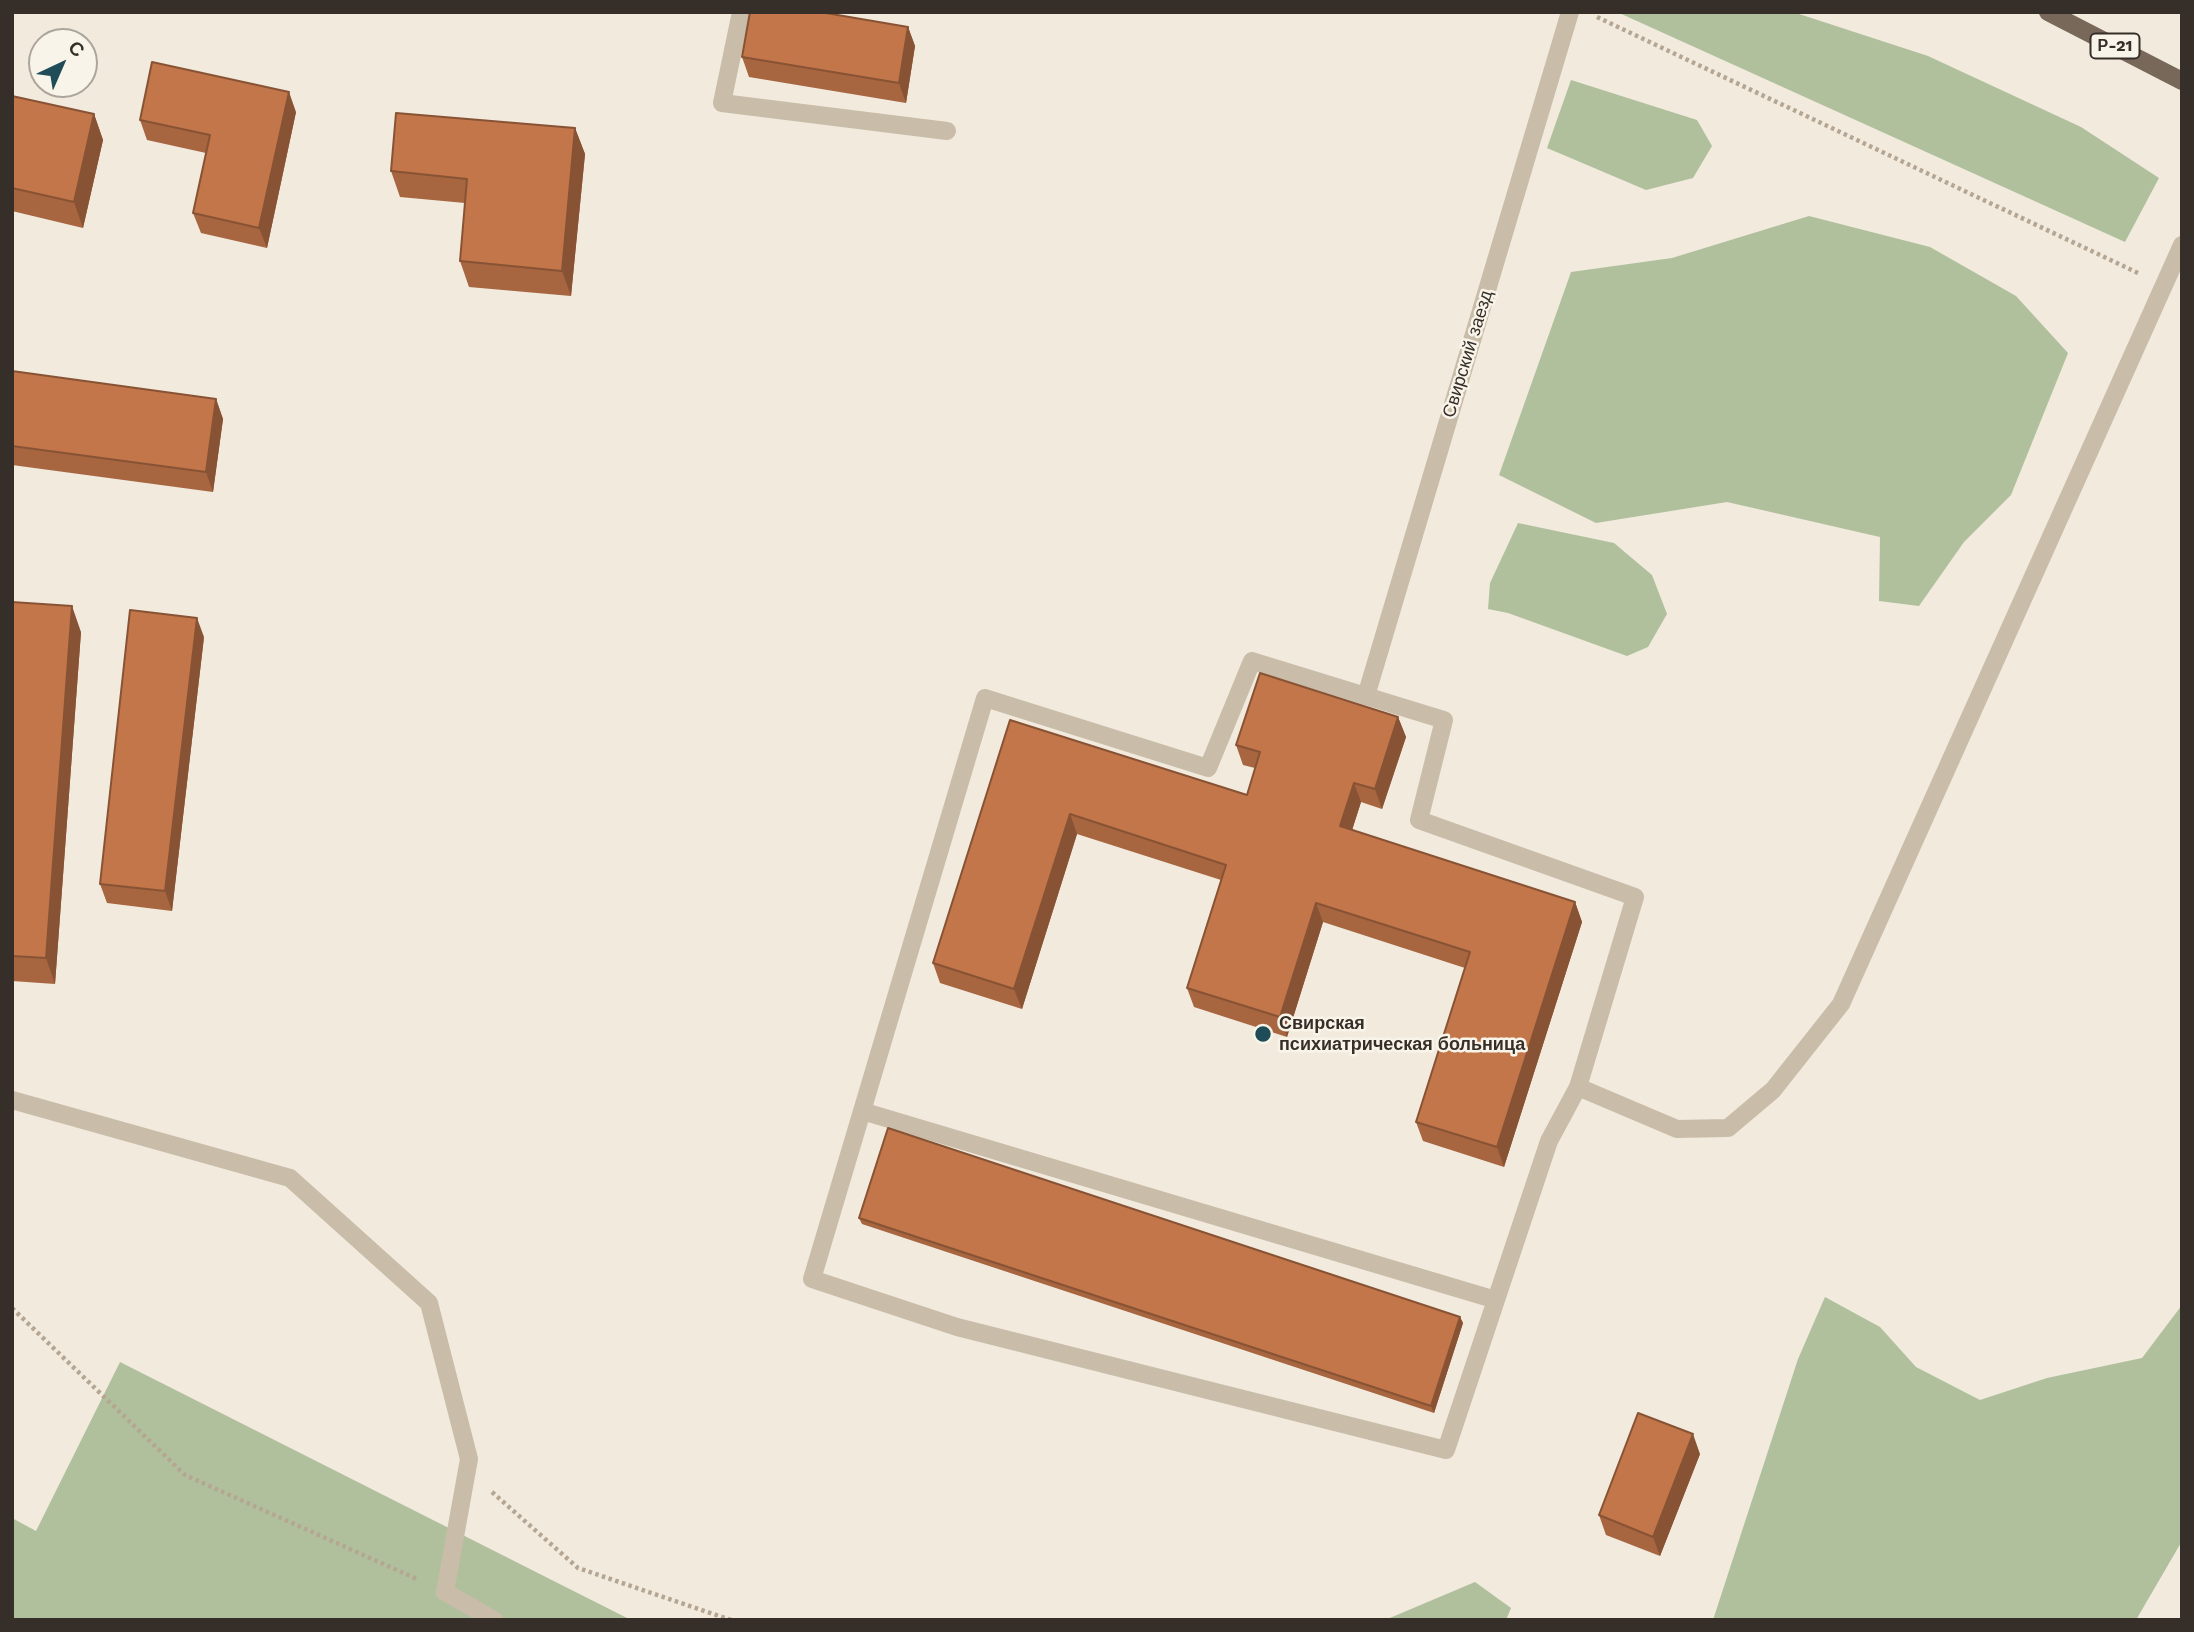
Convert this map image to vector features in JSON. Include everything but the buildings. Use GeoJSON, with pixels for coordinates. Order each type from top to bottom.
{"type":"FeatureCollection","features":[{"type":"Feature","properties":{"kind":"main road","name":"Р-21"},"geometry":{"type":"LineString","coordinates":[[2048,12],[2182,81]]}},
{"type":"Feature","properties":{"kind":"street"},"geometry":{"type":"LineString","coordinates":[[741,12],[722,103],[947,131]]}},
{"type":"Feature","properties":{"kind":"street","name":"Свирский заезд"},"geometry":{"type":"LineString","coordinates":[[1366,696],[1570,12]]}},
{"type":"Feature","properties":{"kind":"street"},"geometry":{"type":"LineString","coordinates":[[1578,1087],[1677,1129],[1728,1128],[1773,1090],[1841,1004],[2182,245]]}},
{"type":"Feature","properties":{"kind":"street"},"geometry":{"type":"LineString","coordinates":[[1252,661],[1366,696],[1444,720],[1419,820],[1635,897],[1578,1087],[1549,1141],[1446,1450],[957,1327],[812,1279],[985,698],[1208,768],[1252,661]]}},
{"type":"Feature","properties":{"kind":"street"},"geometry":{"type":"LineString","coordinates":[[12,1100],[290,1178],[429,1303],[469,1459],[445,1592],[494,1620]]}},
{"type":"Feature","properties":{"kind":"street"},"geometry":{"type":"LineString","coordinates":[[862,1111],[1496,1300]]}},
{"type":"Feature","properties":{"kind":"path"},"geometry":{"type":"LineString","coordinates":[[1587,12],[2164,285]]}},
{"type":"Feature","properties":{"kind":"path"},"geometry":{"type":"LineString","coordinates":[[12,1308],[185,1475],[445,1592]]}},
{"type":"Feature","properties":{"kind":"path"},"geometry":{"type":"LineString","coordinates":[[467,1470],[578,1568],[731,1620]]}},
{"type":"Feature","properties":{"kind":"green space"},"geometry":{"type":"Polygon","coordinates":[[[1617,12],[1793,12],[1928,56],[2081,127],[2159,178],[2125,242],[1617,12]]]}},
{"type":"Feature","properties":{"kind":"green space"},"geometry":{"type":"Polygon","coordinates":[[[1571,80],[1697,120],[1712,146],[1693,178],[1646,190],[1547,148],[1571,80]]]}},
{"type":"Feature","properties":{"kind":"green space"},"geometry":{"type":"Polygon","coordinates":[[[1809,216],[1930,247],[2016,296],[2068,353],[2011,495],[1964,542],[1919,606],[1879,601],[1880,537],[1727,502],[1596,523],[1499,475],[1571,272],[1672,258],[1809,216]]]}},
{"type":"Feature","properties":{"kind":"green space"},"geometry":{"type":"Polygon","coordinates":[[[1518,523],[1614,543],[1652,575],[1667,614],[1648,647],[1627,656],[1508,613],[1488,609],[1490,583],[1518,523]]]}},
{"type":"Feature","properties":{"kind":"green space"},"geometry":{"type":"Polygon","coordinates":[[[1825,1297],[1880,1327],[1916,1367],[1980,1400],[2047,1378],[2142,1358],[2182,1305],[2182,1541],[2136,1620],[1713,1620],[1798,1359],[1825,1297]]]}},
{"type":"Feature","properties":{"kind":"green space"},"geometry":{"type":"Polygon","coordinates":[[[120,1362],[631,1620],[12,1620],[12,1518],[36,1531],[120,1362]]]}},
{"type":"Feature","properties":{"kind":"green space"},"geometry":{"type":"Polygon","coordinates":[[[1475,1582],[1511,1608],[1506,1620],[1385,1620],[1475,1582]]]}},
{"type":"Feature","properties":{"kind":"place","name":"Свирская психиатрическая больница"},"geometry":{"type":"Point","coordinates":[1263,1034]}}]}
